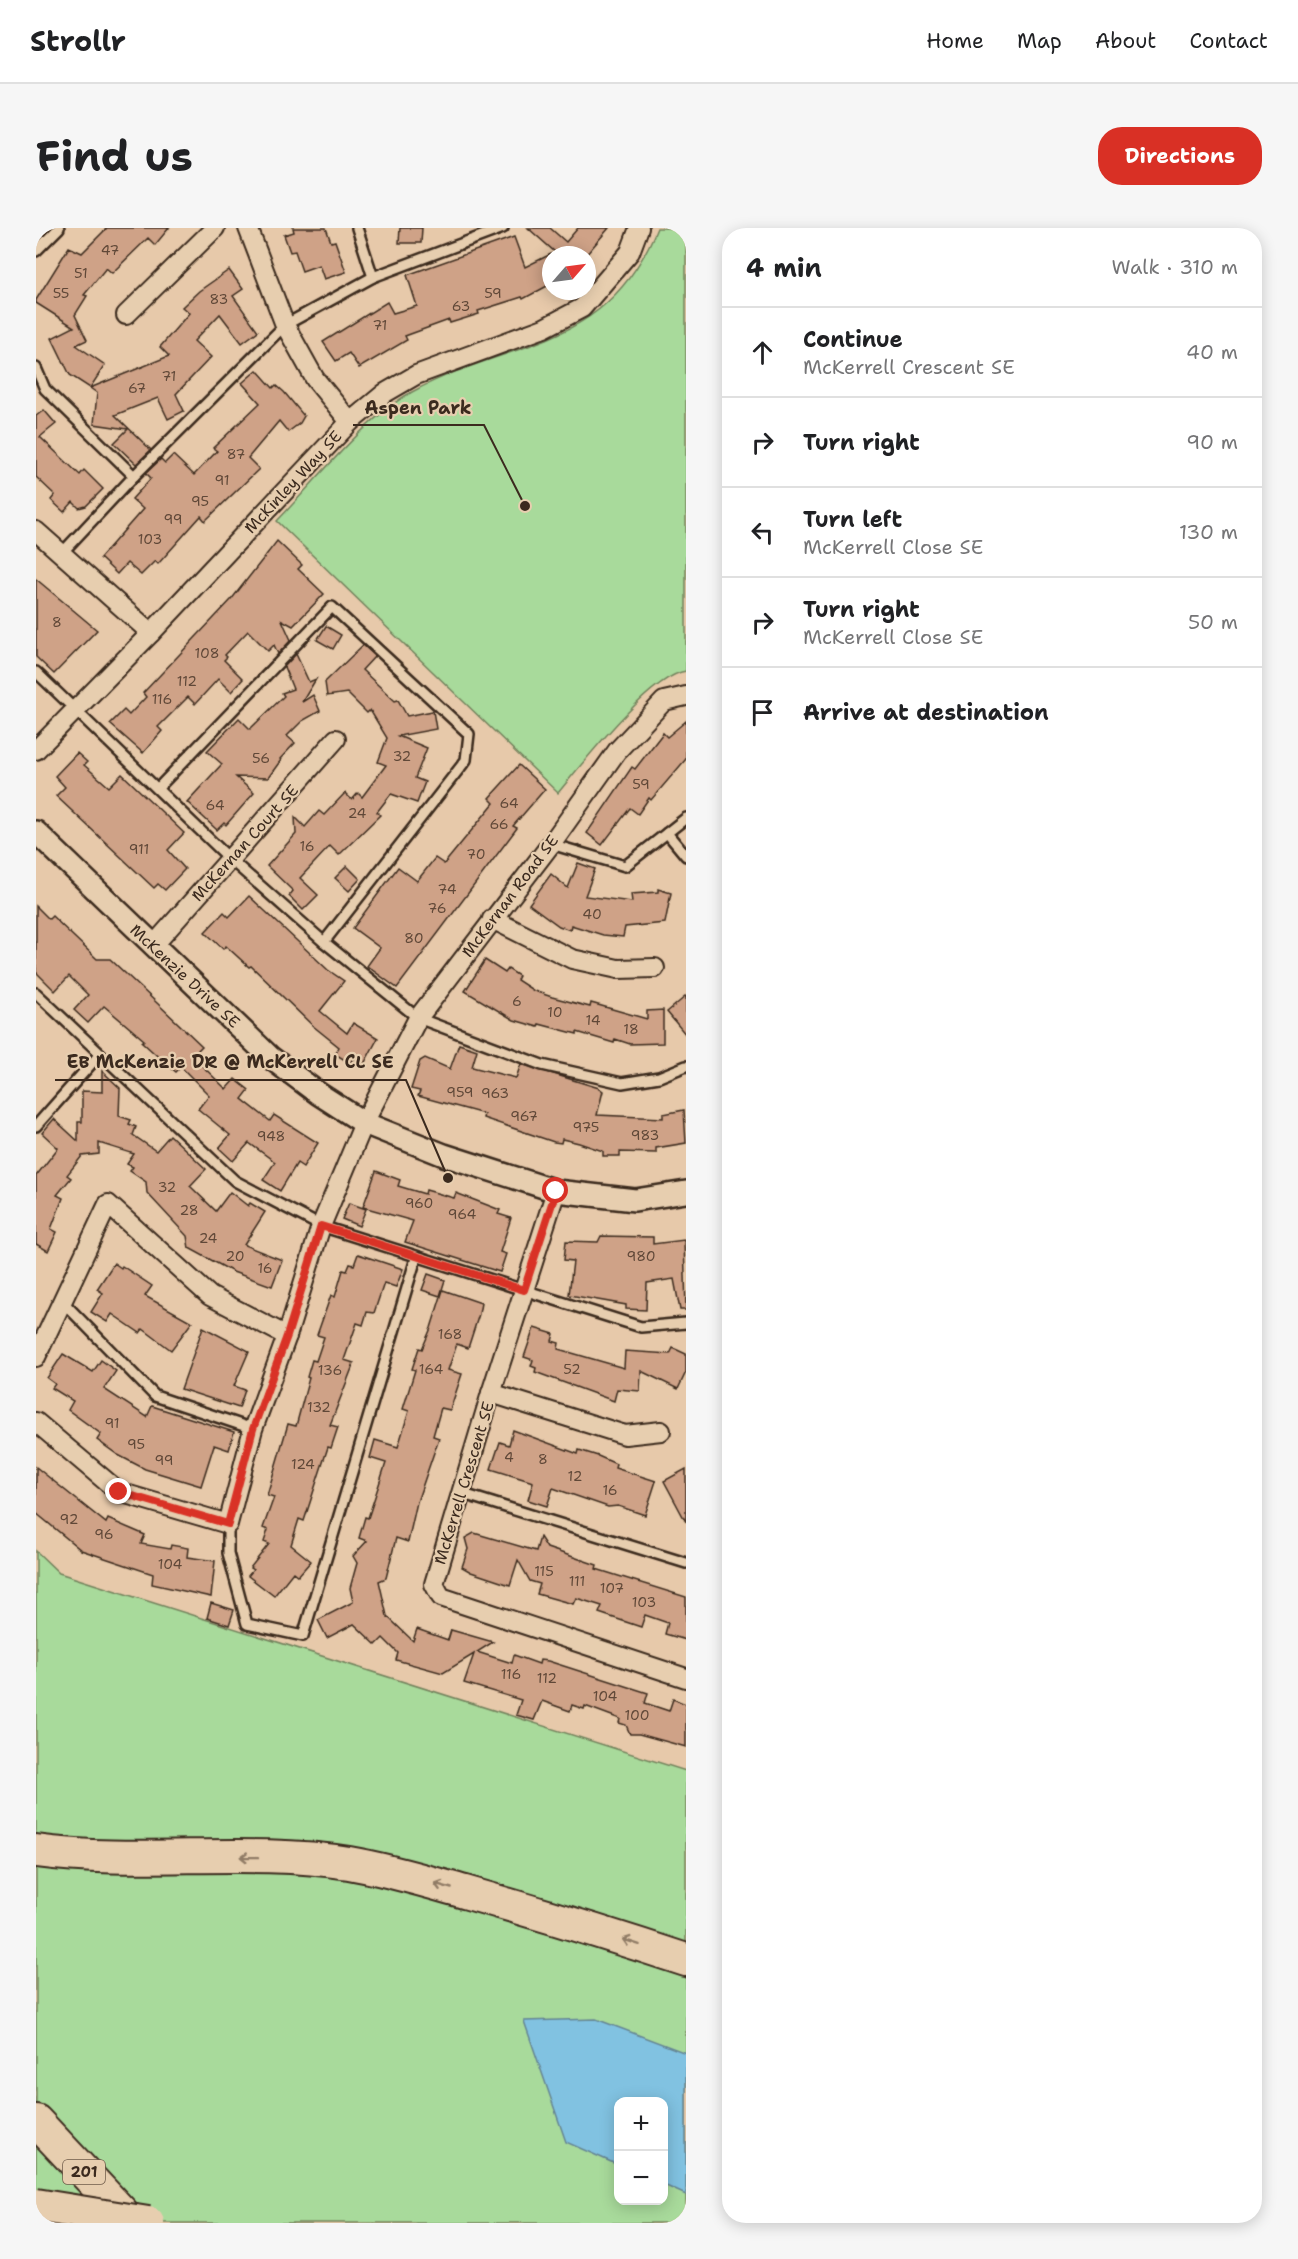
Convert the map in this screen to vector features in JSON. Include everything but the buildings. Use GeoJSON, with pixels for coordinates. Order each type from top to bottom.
{"type":"FeatureCollection","features":[{"type":"Feature","properties":{"kind":"highway"},"geometry":{"type":"LineString","coordinates":[[36,1834],[126,1849],[202,1857]]}},
{"type":"Feature","properties":{"kind":"highway"},"geometry":{"type":"LineString","coordinates":[[36,1851],[118,1857],[295,1858],[348,1863],[392,1872],[577,1923],[686,1960]]}},
{"type":"Feature","properties":{"kind":"highway","name":"201"},"geometry":{"type":"LineString","coordinates":[[36,2121],[132,2223]]}},
{"type":"Feature","properties":{"kind":"highway"},"geometry":{"type":"LineString","coordinates":[[36,2205],[148,2223]]}},
{"type":"Feature","properties":{"kind":"street"},"geometry":{"type":"LineString","coordinates":[[126,315],[215,228]]}},
{"type":"Feature","properties":{"kind":"street"},"geometry":{"type":"LineString","coordinates":[[248,228],[285,325],[315,379],[350,422]]}},
{"type":"Feature","properties":{"kind":"street","name":"McKinley Way SE"},"geometry":{"type":"LineString","coordinates":[[36,750],[151,633],[350,422],[385,393],[416,375],[544,328],[582,308],[630,252],[639,228]]}},
{"type":"Feature","properties":{"kind":"street"},"geometry":{"type":"LineString","coordinates":[[36,531],[60,555],[151,633]]}},
{"type":"Feature","properties":{"kind":"street","name":"McKernan Road SE"},"geometry":{"type":"LineString","coordinates":[[228,1524],[253,1429],[287,1336],[321,1226],[364,1123],[418,1018],[551,844],[617,751],[664,701],[686,696]]}},
{"type":"Feature","properties":{"kind":"street","name":"McKernan Court SE"},"geometry":{"type":"LineString","coordinates":[[153,946],[336,740]]}},
{"type":"Feature","properties":{"kind":"street","name":"McKenzie Drive SE"},"geometry":{"type":"LineString","coordinates":[[36,831],[271,1058],[319,1094],[364,1123],[444,1155],[556,1191],[635,1200],[686,1191]]}},
{"type":"Feature","properties":{"kind":"street"},"geometry":{"type":"LineString","coordinates":[[492,919],[572,959],[618,969],[655,968]]}},
{"type":"Feature","properties":{"kind":"street","name":"McKerrell Crescent SE"},"geometry":{"type":"LineString","coordinates":[[556,1191],[490,1393],[434,1584],[441,1597],[686,1678]]}},
{"type":"Feature","properties":{"kind":"street"},"geometry":{"type":"LineString","coordinates":[[36,1357],[108,1204],[210,1296],[287,1336]]}},
{"type":"Feature","properties":{"kind":"street"},"geometry":{"type":"LineString","coordinates":[[490,1393],[625,1435],[662,1431]]}},
{"type":"Feature","properties":{"kind":"street"},"geometry":{"type":"LineString","coordinates":[[36,1422],[119,1492],[228,1524]]}},
{"type":"Feature","properties":{"kind":"lane"},"geometry":{"type":"LineString","coordinates":[[36,251],[59,228]]}},
{"type":"Feature","properties":{"kind":"lane"},"geometry":{"type":"LineString","coordinates":[[357,228],[373,277]]}},
{"type":"Feature","properties":{"kind":"lane"},"geometry":{"type":"LineString","coordinates":[[60,555],[134,476],[285,325],[373,277],[503,228]]}},
{"type":"Feature","properties":{"kind":"lane"},"geometry":{"type":"LineString","coordinates":[[36,368],[45,389],[134,476]]}},
{"type":"Feature","properties":{"kind":"lane"},"geometry":{"type":"LineString","coordinates":[[158,788],[332,607],[468,734],[466,760],[324,942]]}},
{"type":"Feature","properties":{"kind":"lane"},"geometry":{"type":"LineString","coordinates":[[36,672],[231,860],[324,942],[418,1018],[542,1065],[622,1083],[659,1077],[686,1066]]}},
{"type":"Feature","properties":{"kind":"lane"},"geometry":{"type":"LineString","coordinates":[[551,844],[625,866],[686,818]]}},
{"type":"Feature","properties":{"kind":"lane"},"geometry":{"type":"LineString","coordinates":[[667,832],[686,856]]}},
{"type":"Feature","properties":{"kind":"lane"},"geometry":{"type":"LineString","coordinates":[[36,993],[236,1181],[321,1226],[416,1258],[641,1327],[686,1323]]}},
{"type":"Feature","properties":{"kind":"lane"},"geometry":{"type":"LineString","coordinates":[[36,1126],[100,1054]]}},
{"type":"Feature","properties":{"kind":"lane"},"geometry":{"type":"LineString","coordinates":[[228,1524],[228,1552],[248,1624],[303,1636],[416,1258]]}},
{"type":"Feature","properties":{"kind":"lane"},"geometry":{"type":"LineString","coordinates":[[62,1301],[155,1396],[253,1429]]}},
{"type":"Feature","properties":{"kind":"lane"},"geometry":{"type":"LineString","coordinates":[[460,1492],[686,1563]]}},
{"type":"Feature","properties":{"kind":"green space"},"geometry":{"type":"Polygon","coordinates":[[[657,228],[686,228],[686,671],[671,676],[636,704],[558,793],[277,521],[359,433],[395,403],[412,392],[449,375],[552,337],[583,321],[611,299],[636,269],[657,228]]]}},
{"type":"Feature","properties":{"kind":"green space"},"geometry":{"type":"Polygon","coordinates":[[[36,1551],[59,1573],[686,1771],[686,2223],[36,2223],[36,1551]]]}},
{"type":"Feature","properties":{"kind":"water"},"geometry":{"type":"Polygon","coordinates":[[[596,2019],[686,2053],[686,2195],[668,2187],[668,2097],[614,2097],[614,2163],[566,2142],[524,2021],[596,2019]]]}},
{"type":"Feature","properties":{"kind":"place","name":"Aspen Park"},"geometry":{"type":"Point","coordinates":[525,506]}},
{"type":"Feature","properties":{"kind":"place","name":"EB McKenzie DR @ McKerrell CL SE"},"geometry":{"type":"Point","coordinates":[448,1178]}},
{"type":"Feature","properties":{"kind":"route"},"geometry":{"type":"LineString","coordinates":[[119,1492],[228,1524],[253,1429],[287,1336],[321,1226],[416,1258],[524,1290],[556,1191]]}}]}
